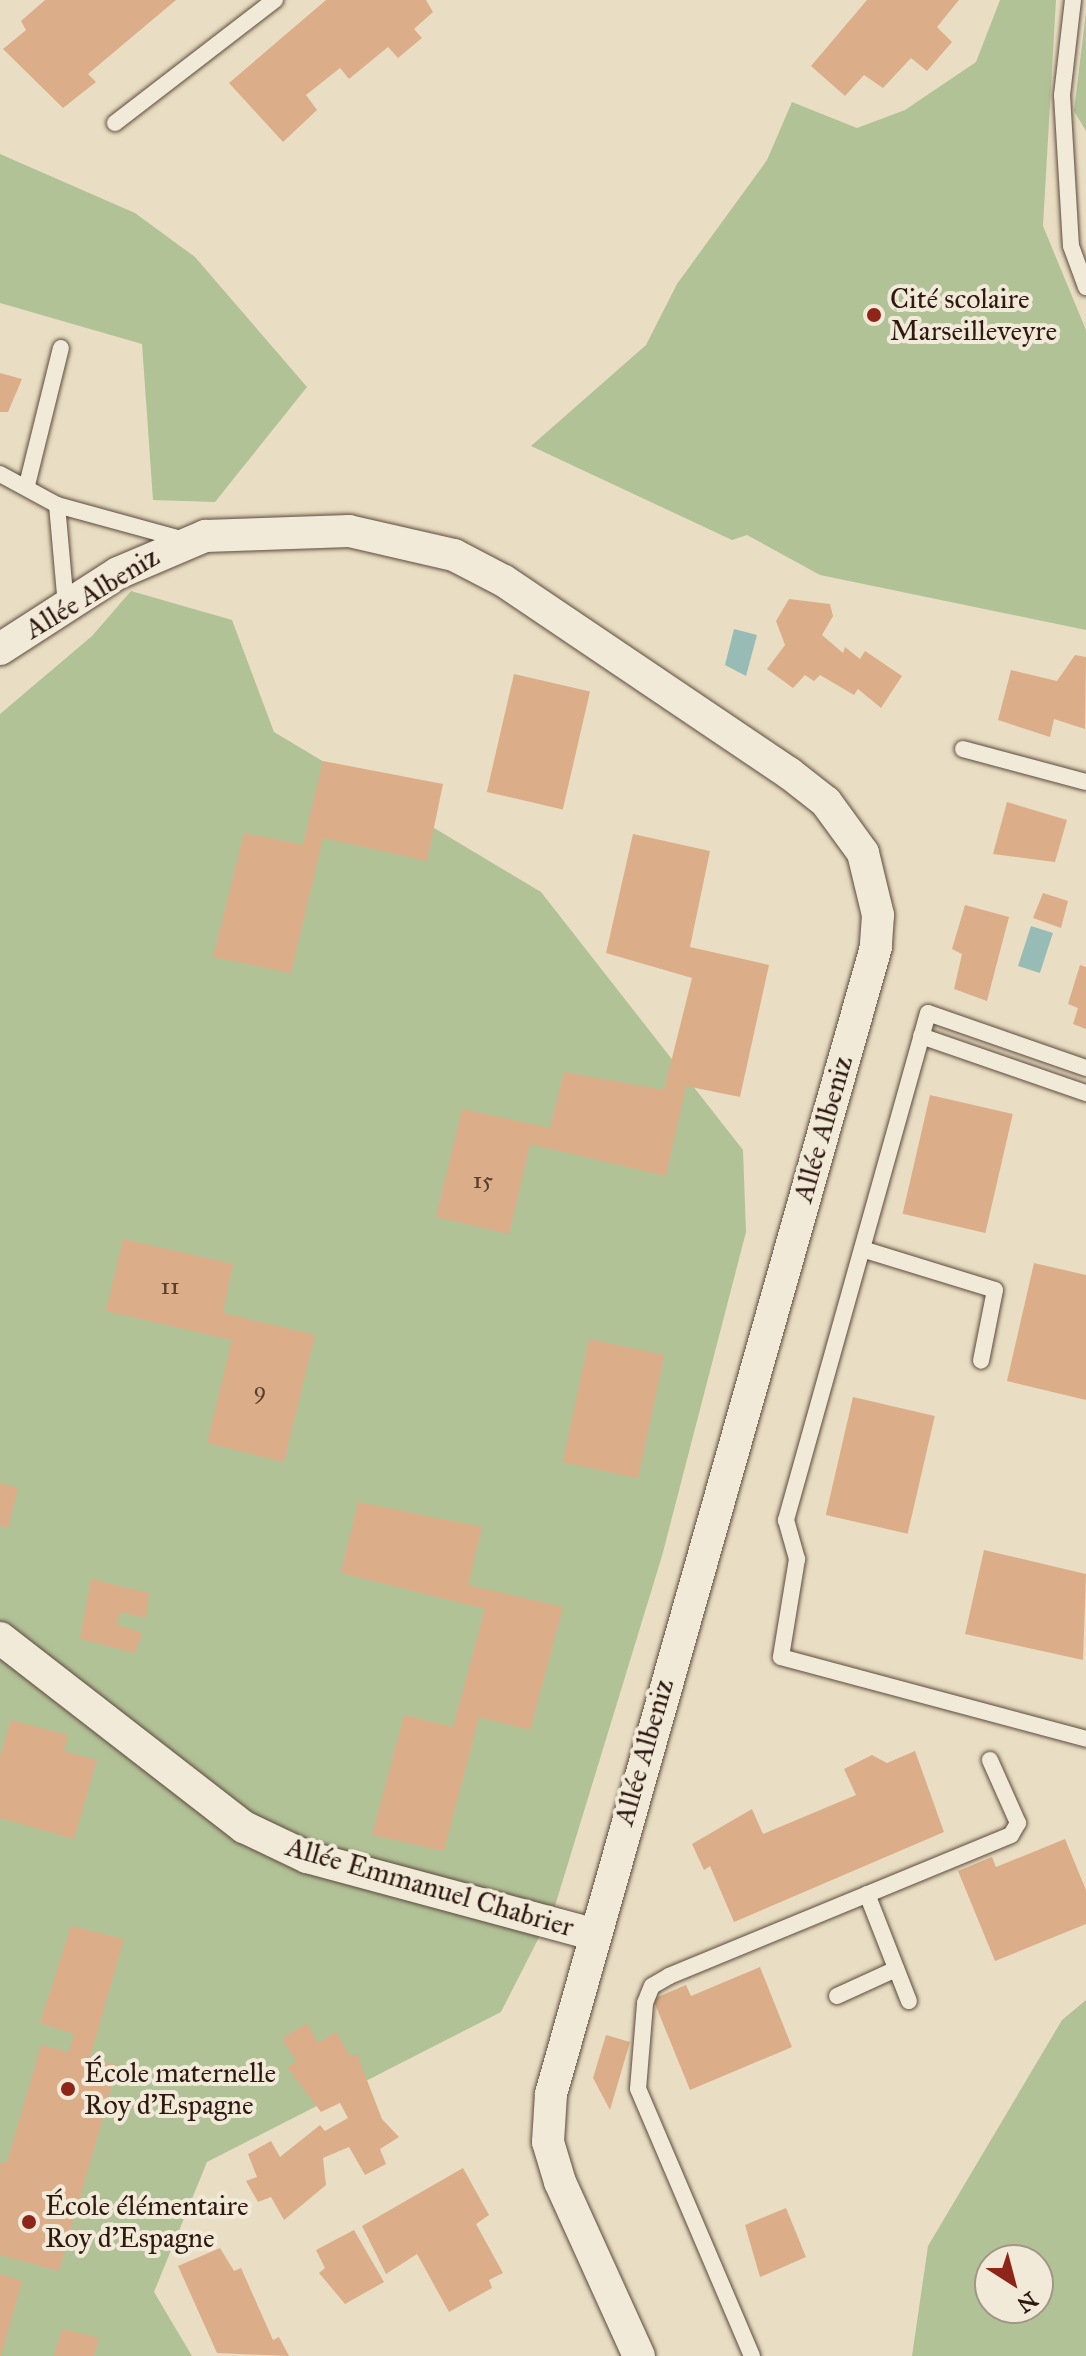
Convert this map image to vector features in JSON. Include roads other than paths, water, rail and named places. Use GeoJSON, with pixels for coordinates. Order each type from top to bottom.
{"type":"FeatureCollection","features":[{"type":"Feature","properties":{"kind":"street","name":"Allée Albeniz"},"geometry":{"type":"LineString","coordinates":[[0,649],[66,605],[186,541],[239,530],[349,531],[454,555],[649,676],[826,802],[863,853],[874,887],[876,947],[592,1934],[551,2094],[548,2142],[639,2356]]}},
{"type":"Feature","properties":{"kind":"street","name":"Allée Emmanuel Chabrier"},"geometry":{"type":"LineString","coordinates":[[0,1638],[244,1827],[307,1857],[592,1934]]}},
{"type":"Feature","properties":{"kind":"lane"},"geometry":{"type":"LineString","coordinates":[[115,123],[275,0]]}},
{"type":"Feature","properties":{"kind":"lane"},"geometry":{"type":"LineString","coordinates":[[1073,0],[1062,95],[1071,246],[1086,287]]}},
{"type":"Feature","properties":{"kind":"lane"},"geometry":{"type":"LineString","coordinates":[[27,485],[61,348]]}},
{"type":"Feature","properties":{"kind":"lane"},"geometry":{"type":"LineString","coordinates":[[0,474],[27,485],[57,505],[186,541]]}},
{"type":"Feature","properties":{"kind":"lane"},"geometry":{"type":"LineString","coordinates":[[57,505],[66,605]]}},
{"type":"Feature","properties":{"kind":"lane"},"geometry":{"type":"LineString","coordinates":[[963,749],[1086,782]]}},
{"type":"Feature","properties":{"kind":"lane"},"geometry":{"type":"LineString","coordinates":[[1086,1068],[928,1013],[786,1520],[797,1559],[781,1657],[1086,1739]]}},
{"type":"Feature","properties":{"kind":"lane"},"geometry":{"type":"LineString","coordinates":[[921,1036],[1086,1093]]}},
{"type":"Feature","properties":{"kind":"lane"},"geometry":{"type":"LineString","coordinates":[[862,1249],[995,1290],[981,1361]]}},
{"type":"Feature","properties":{"kind":"lane"},"geometry":{"type":"LineString","coordinates":[[752,2356],[638,2089],[645,2003],[652,1986],[669,1976],[1011,1835],[1018,1823],[990,1760]]}},
{"type":"Feature","properties":{"kind":"lane"},"geometry":{"type":"LineString","coordinates":[[867,1894],[909,2001]]}},
{"type":"Feature","properties":{"kind":"lane"},"geometry":{"type":"LineString","coordinates":[[837,1996],[896,1969]]}},
{"type":"Feature","properties":{"kind":"water"},"geometry":{"type":"Polygon","coordinates":[[[734,629],[757,635],[746,676],[725,665],[734,629]]]}},
{"type":"Feature","properties":{"kind":"water"},"geometry":{"type":"Polygon","coordinates":[[[1031,926],[1053,933],[1040,973],[1018,966],[1031,926]]]}},
{"type":"Feature","properties":{"kind":"place","name":"Cité scolaire Marseilleveyre"},"geometry":{"type":"Point","coordinates":[874,315]}},
{"type":"Feature","properties":{"kind":"place","name":"École maternelle Roy d'Espagne"},"geometry":{"type":"Point","coordinates":[68,2089]}},
{"type":"Feature","properties":{"kind":"place","name":"École élémentaire Roy d'Espagne"},"geometry":{"type":"Point","coordinates":[29,2222]}}]}
